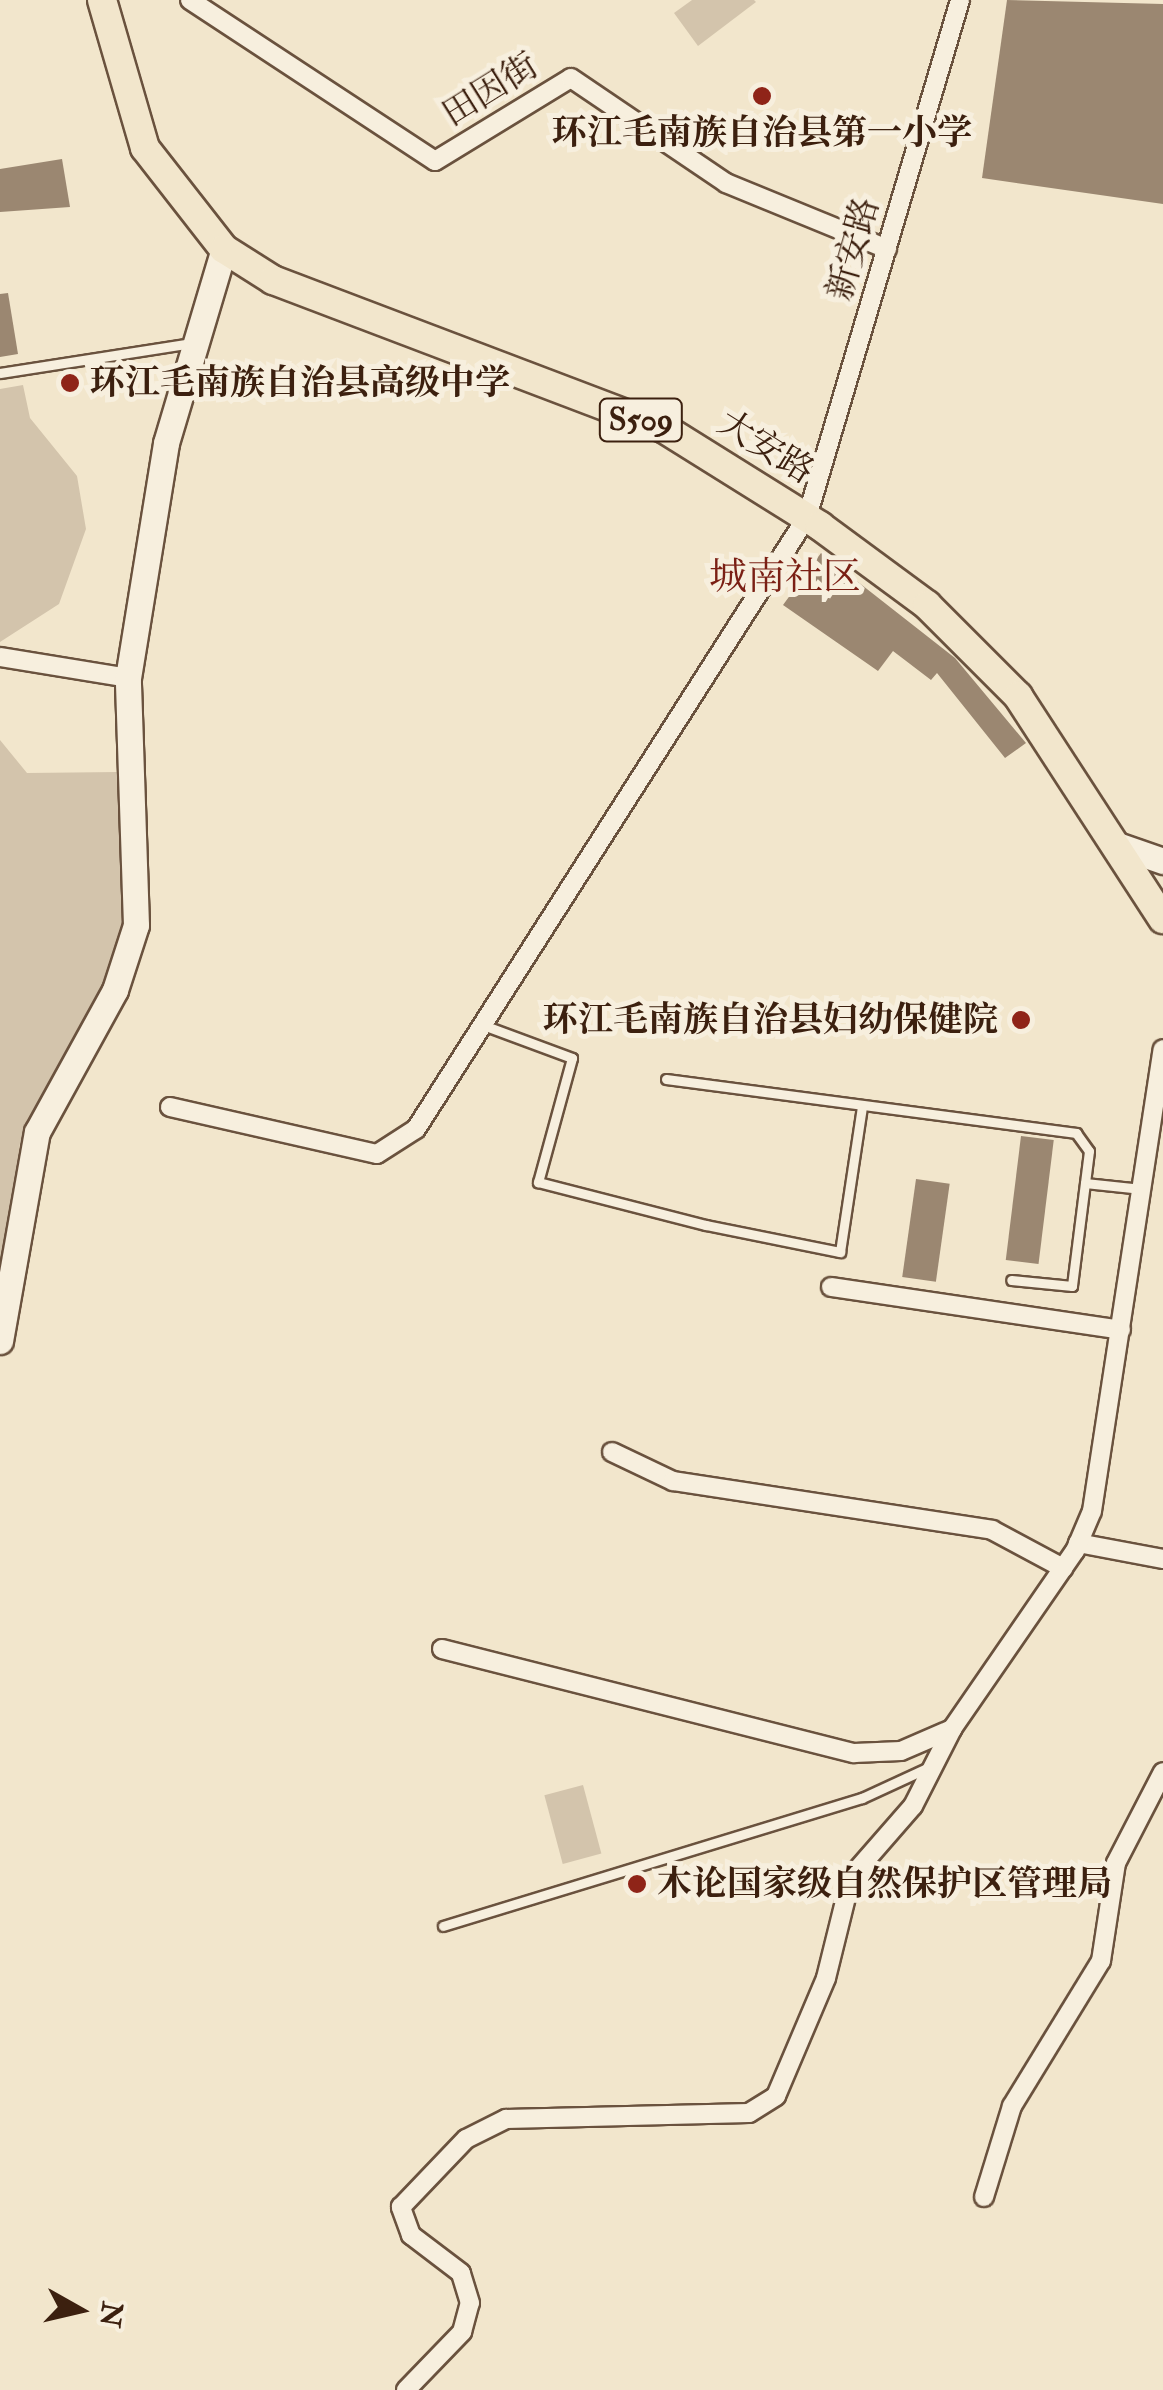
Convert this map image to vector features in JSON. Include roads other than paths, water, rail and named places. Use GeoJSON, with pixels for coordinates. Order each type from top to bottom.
{"type":"FeatureCollection","features":[{"type":"Feature","properties":{"kind":"main road","name":"大安路"},"geometry":{"type":"LineString","coordinates":[[102,0],[146,148],[224,248],[273,280],[665,429],[808,517],[989,664],[1163,919]]}},
{"type":"Feature","properties":{"kind":"street","name":"田因街"},"geometry":{"type":"LineString","coordinates":[[190,0],[435,161],[571,78],[726,183],[887,249]]}},
{"type":"Feature","properties":{"kind":"street","name":"新安路"},"geometry":{"type":"LineString","coordinates":[[170,1107],[377,1154],[416,1129],[808,517],[960,0]]}},
{"type":"Feature","properties":{"kind":"street"},"geometry":{"type":"LineString","coordinates":[[0,1341],[38,1132],[115,990],[136,925],[128,678],[166,442],[224,248]]}},
{"type":"Feature","properties":{"kind":"street"},"geometry":{"type":"LineString","coordinates":[[0,658],[128,678]]}},
{"type":"Feature","properties":{"kind":"street"},"geometry":{"type":"LineString","coordinates":[[1114,844],[1163,861]]}},
{"type":"Feature","properties":{"kind":"street"},"geometry":{"type":"LineString","coordinates":[[406,2390],[462,2332],[470,2303],[452,2261],[402,2222],[408,2194],[466,2139],[506,2119],[765,2108],[826,1978],[852,1877],[940,1762],[952,1729],[1078,1543],[1096,1496],[1163,1049]]}},
{"type":"Feature","properties":{"kind":"street"},"geometry":{"type":"LineString","coordinates":[[830,1287],[1121,1330]]}},
{"type":"Feature","properties":{"kind":"street"},"geometry":{"type":"LineString","coordinates":[[612,1452],[672,1481],[992,1530],[1063,1568]]}},
{"type":"Feature","properties":{"kind":"street"},"geometry":{"type":"LineString","coordinates":[[1078,1543],[1163,1558]]}},
{"type":"Feature","properties":{"kind":"street"},"geometry":{"type":"LineString","coordinates":[[442,1649],[854,1753],[901,1751],[952,1729]]}},
{"type":"Feature","properties":{"kind":"street"},"geometry":{"type":"LineString","coordinates":[[984,2197],[1012,2106],[1100,1961],[1116,1863],[1163,1772]]}},
{"type":"Feature","properties":{"kind":"lane"},"geometry":{"type":"LineString","coordinates":[[0,373],[193,342]]}},
{"type":"Feature","properties":{"kind":"lane"},"geometry":{"type":"LineString","coordinates":[[483,1025],[572,1058],[538,1182],[706,1225],[840,1252],[862,1106]]}},
{"type":"Feature","properties":{"kind":"lane"},"geometry":{"type":"LineString","coordinates":[[666,1079],[1069,1130],[1089,1151],[1072,1286],[1010,1280]]}},
{"type":"Feature","properties":{"kind":"lane"},"geometry":{"type":"LineString","coordinates":[[1085,1183],[1142,1189]]}},
{"type":"Feature","properties":{"kind":"lane"},"geometry":{"type":"LineString","coordinates":[[443,1926],[862,1798],[940,1762]]}},
{"type":"Feature","properties":{"kind":"place","name":"环江毛南族自治县第一小学"},"geometry":{"type":"Point","coordinates":[762,96]}},
{"type":"Feature","properties":{"kind":"place","name":"环江毛南族自治县高级中学"},"geometry":{"type":"Point","coordinates":[70,383]}},
{"type":"Feature","properties":{"kind":"place","name":"环江毛南族自治县妇幼保健院"},"geometry":{"type":"Point","coordinates":[1021,1020]}},
{"type":"Feature","properties":{"kind":"place","name":"木论国家级自然保护区管理局"},"geometry":{"type":"Point","coordinates":[637,1884]}},
{"type":"Feature","properties":{"kind":"district","name":"城南社区"},"geometry":{"type":"Point","coordinates":[785,578]}}]}
